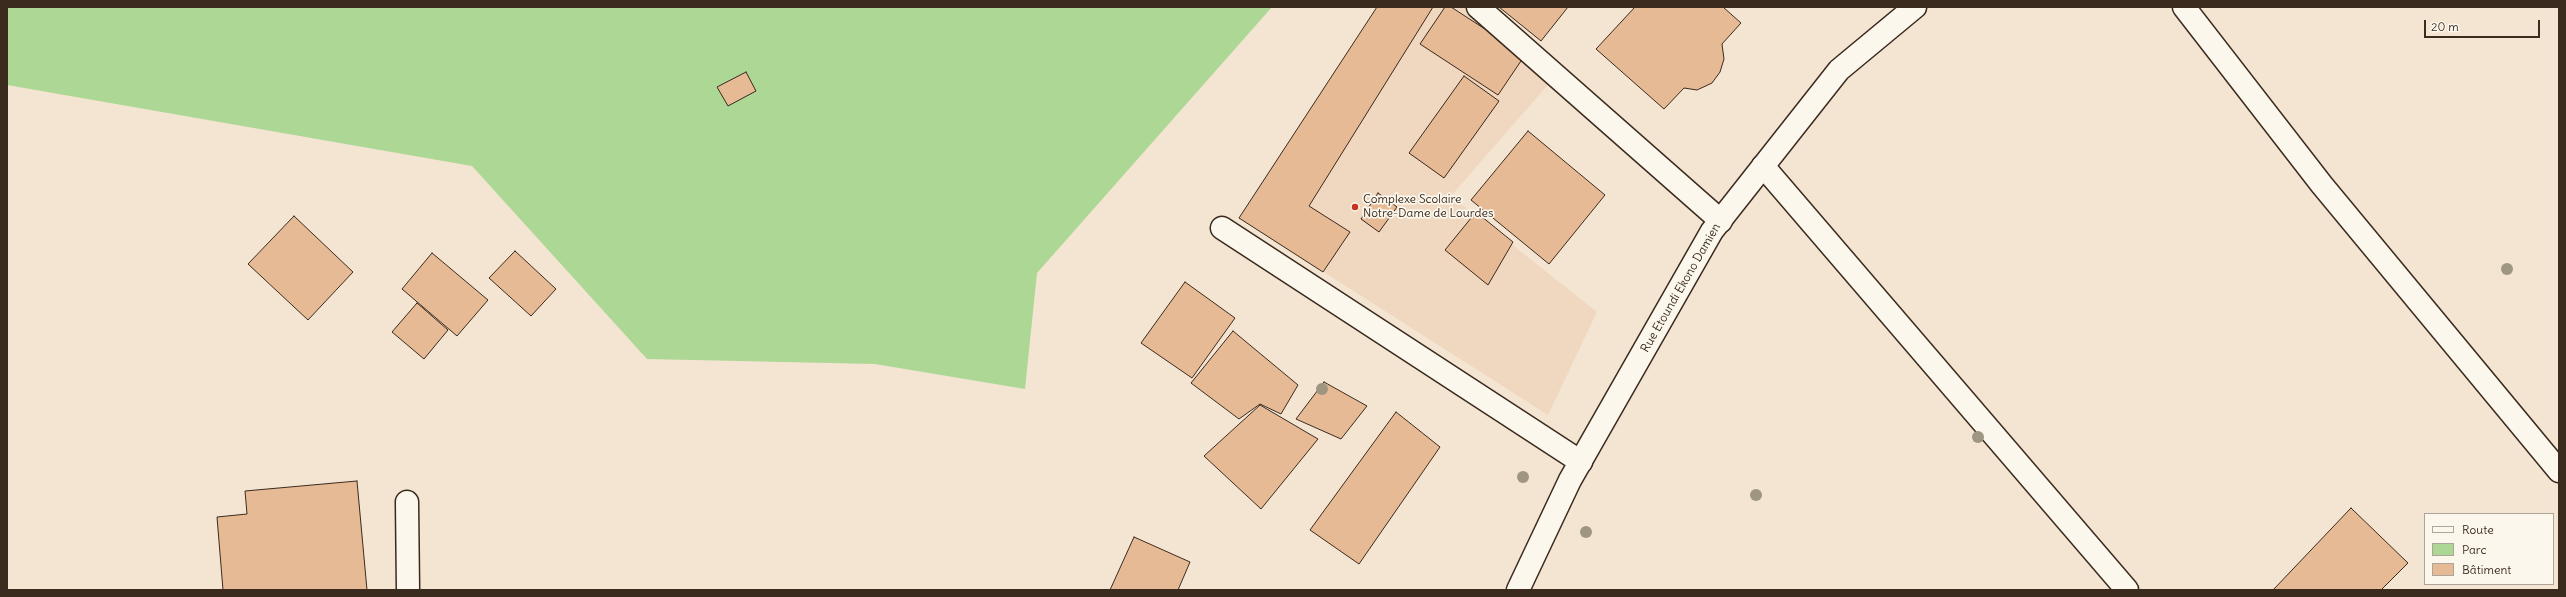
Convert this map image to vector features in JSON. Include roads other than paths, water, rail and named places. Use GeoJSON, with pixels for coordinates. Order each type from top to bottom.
{"type":"FeatureCollection","features":[{"type":"Feature","properties":{"kind":"street"},"geometry":{"type":"LineString","coordinates":[[1478,7],[1721,221]]}},
{"type":"Feature","properties":{"kind":"street","name":"Rue Etoundi Ekono Damien"},"geometry":{"type":"LineString","coordinates":[[1518,590],[1581,462],[1712,232],[1838,70],[1915,7]]}},
{"type":"Feature","properties":{"kind":"street"},"geometry":{"type":"LineString","coordinates":[[2184,7],[2322,185],[2559,471]]}},
{"type":"Feature","properties":{"kind":"street"},"geometry":{"type":"LineString","coordinates":[[1763,166],[2127,590]]}},
{"type":"Feature","properties":{"kind":"street"},"geometry":{"type":"LineString","coordinates":[[1222,228],[1581,462]]}},
{"type":"Feature","properties":{"kind":"street"},"geometry":{"type":"LineString","coordinates":[[407,502],[408,590]]}},
{"type":"Feature","properties":{"kind":"place","name":"Complexe Scolaire Notre-Dame de Lourdes"},"geometry":{"type":"Point","coordinates":[1355,207]}}]}
